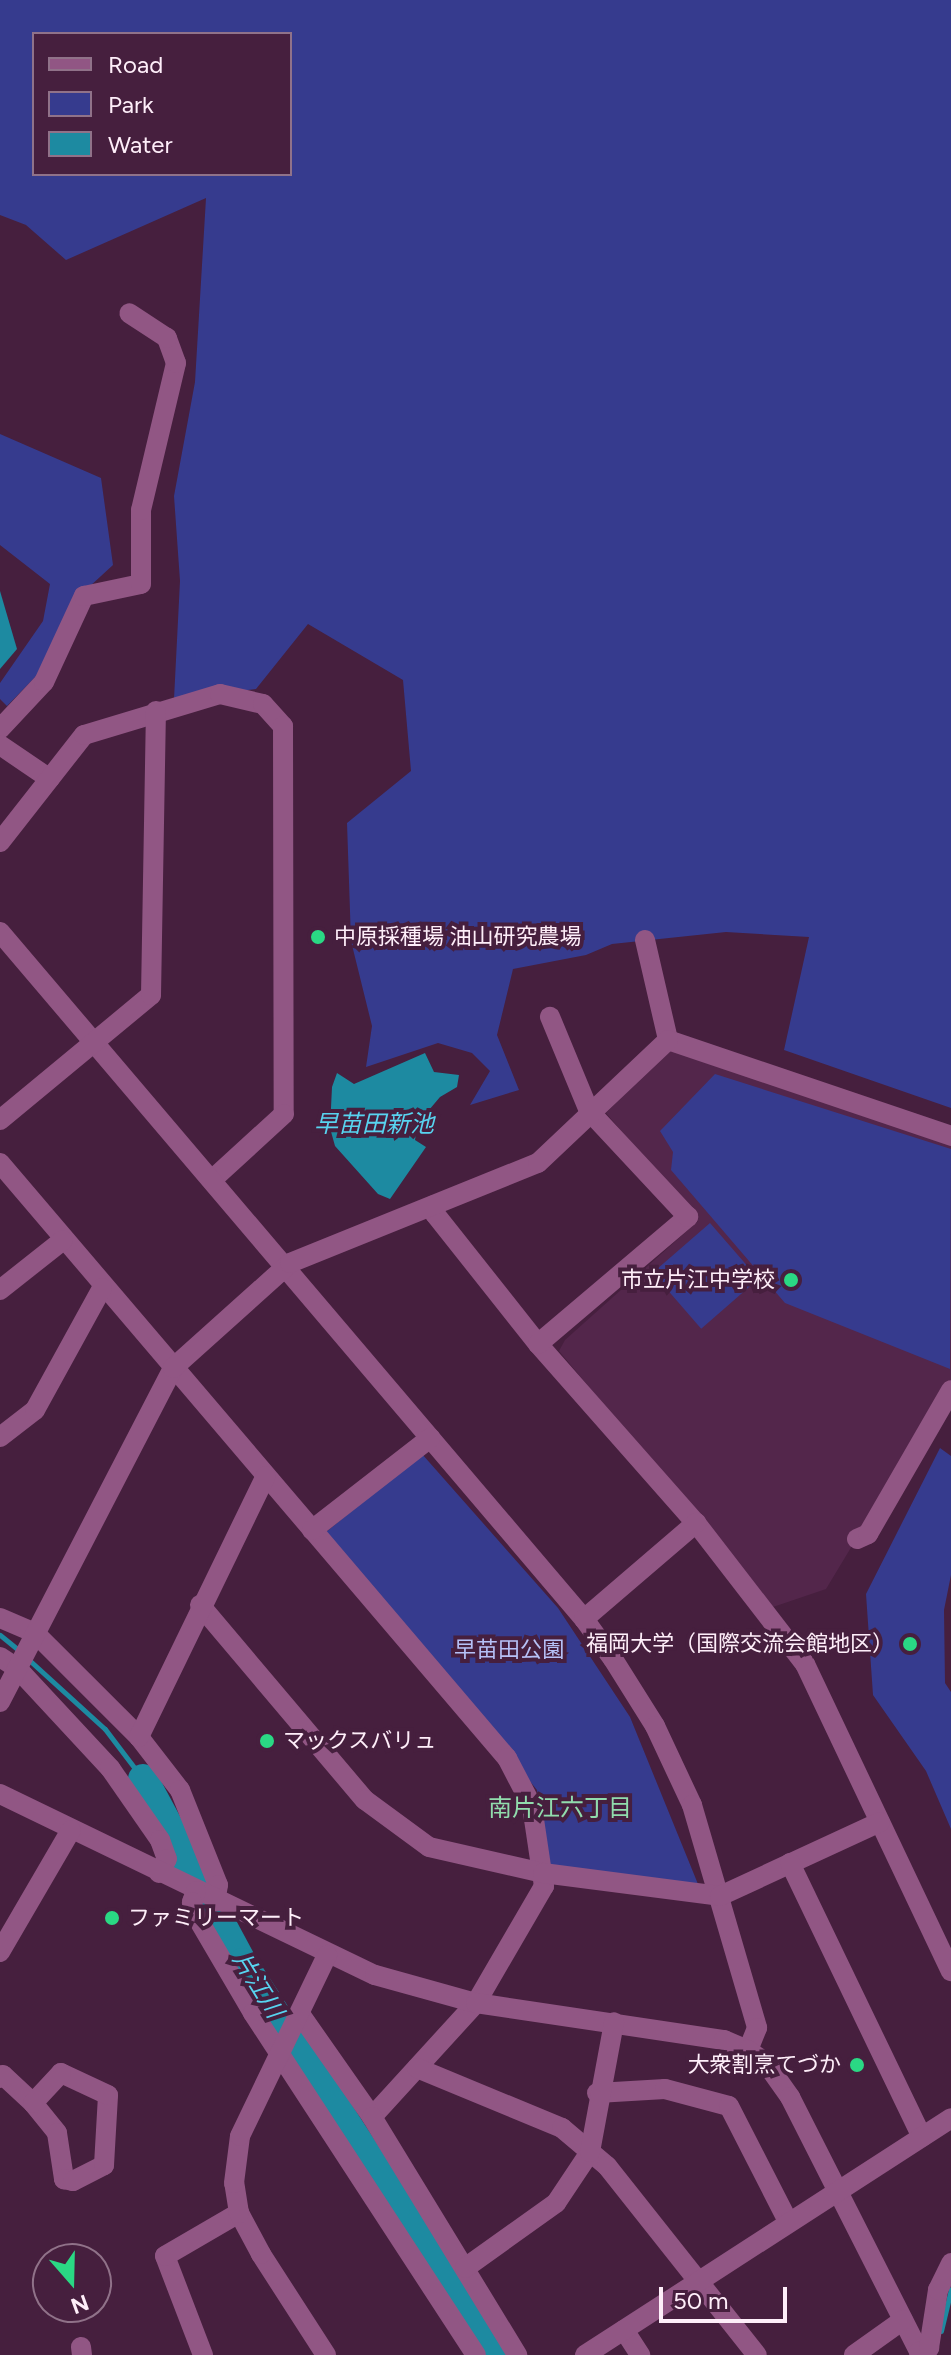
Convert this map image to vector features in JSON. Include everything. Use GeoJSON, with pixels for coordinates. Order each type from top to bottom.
{"type":"FeatureCollection","features":[{"type":"Feature","properties":{"kind":"street"},"geometry":{"type":"LineString","coordinates":[[0,729],[44,682],[84,596],[141,584],[141,510],[176,363],[167,338],[129,313]]}},
{"type":"Feature","properties":{"kind":"street"},"geometry":{"type":"LineString","coordinates":[[0,842],[84,735],[220,694],[263,704],[283,726],[284,1114],[212,1180]]}},
{"type":"Feature","properties":{"kind":"street"},"geometry":{"type":"LineString","coordinates":[[0,1120],[151,995],[156,711]]}},
{"type":"Feature","properties":{"kind":"street"},"geometry":{"type":"LineString","coordinates":[[0,745],[50,779]]}},
{"type":"Feature","properties":{"kind":"street"},"geometry":{"type":"LineString","coordinates":[[0,932],[584,1619],[655,1726],[692,1805],[757,2028],[748,2050]]}},
{"type":"Feature","properties":{"kind":"street"},"geometry":{"type":"LineString","coordinates":[[645,940],[668,1040]]}},
{"type":"Feature","properties":{"kind":"street"},"geometry":{"type":"LineString","coordinates":[[538,1344],[688,1217],[589,1111],[550,1017]]}},
{"type":"Feature","properties":{"kind":"street"},"geometry":{"type":"LineString","coordinates":[[0,1702],[9,1663],[35,1633],[173,1368],[284,1268],[538,1163],[589,1111],[668,1040]]}},
{"type":"Feature","properties":{"kind":"street"},"geometry":{"type":"LineString","coordinates":[[668,1040],[951,1136]]}},
{"type":"Feature","properties":{"kind":"street"},"geometry":{"type":"LineString","coordinates":[[0,1163],[102,1288],[507,1758],[532,1806],[544,1886],[476,2003],[372,2117]]}},
{"type":"Feature","properties":{"kind":"street"},"geometry":{"type":"LineString","coordinates":[[434,1205],[435,1214],[538,1344],[696,1523],[805,1664],[951,1971]]}},
{"type":"Feature","properties":{"kind":"street"},"geometry":{"type":"LineString","coordinates":[[0,1290],[63,1240]]}},
{"type":"Feature","properties":{"kind":"street"},"geometry":{"type":"LineString","coordinates":[[0,1437],[35,1410],[102,1288]]}},
{"type":"Feature","properties":{"kind":"street"},"geometry":{"type":"LineString","coordinates":[[857,1539],[868,1534],[951,1390]]}},
{"type":"Feature","properties":{"kind":"street"},"geometry":{"type":"LineString","coordinates":[[312,1530],[430,1438]]}},
{"type":"Feature","properties":{"kind":"street"},"geometry":{"type":"LineString","coordinates":[[139,1737],[200,1605],[266,1476]]}},
{"type":"Feature","properties":{"kind":"street"},"geometry":{"type":"LineString","coordinates":[[584,1619],[696,1523]]}},
{"type":"Feature","properties":{"kind":"street"},"geometry":{"type":"LineString","coordinates":[[200,1605],[365,1800],[429,1847],[543,1873],[720,1896],[880,1822]]}},
{"type":"Feature","properties":{"kind":"street"},"geometry":{"type":"LineString","coordinates":[[0,1618],[35,1633],[139,1737],[180,1790],[218,1885],[215,1902]]}},
{"type":"Feature","properties":{"kind":"street"},"geometry":{"type":"LineString","coordinates":[[9,1663],[110,1768],[160,1840],[167,1859],[159,1873]]}},
{"type":"Feature","properties":{"kind":"street"},"geometry":{"type":"LineString","coordinates":[[0,1794],[215,1902],[375,1975],[476,2003],[724,2040],[748,2050],[766,2063],[790,2097],[920,2354],[929,2348],[938,2290],[951,2263]]}},
{"type":"Feature","properties":{"kind":"street"},"geometry":{"type":"LineString","coordinates":[[0,1952],[71,1830]]}},
{"type":"Feature","properties":{"kind":"street"},"geometry":{"type":"LineString","coordinates":[[790,1863],[922,2137]]}},
{"type":"Feature","properties":{"kind":"street"},"geometry":{"type":"LineString","coordinates":[[196,1891],[192,1902],[195,1914],[476,2355]]}},
{"type":"Feature","properties":{"kind":"street"},"geometry":{"type":"LineString","coordinates":[[326,2355],[239,2213],[234,2183],[240,2136],[279,2047],[300,2014],[327,1955]]}},
{"type":"Feature","properties":{"kind":"street"},"geometry":{"type":"LineString","coordinates":[[300,2014],[372,2117],[517,2355]]}},
{"type":"Feature","properties":{"kind":"street"},"geometry":{"type":"LineString","coordinates":[[465,2268],[556,2203],[590,2152],[597,2093],[614,2022]]}},
{"type":"Feature","properties":{"kind":"street"},"geometry":{"type":"LineString","coordinates":[[417,2068],[562,2128],[590,2152],[701,2282],[757,2355]]}},
{"type":"Feature","properties":{"kind":"street"},"geometry":{"type":"LineString","coordinates":[[1,2075],[33,2103],[57,2133],[64,2179],[73,2181],[104,2165],[108,2095],[61,2073],[33,2103]]}},
{"type":"Feature","properties":{"kind":"street"},"geometry":{"type":"LineString","coordinates":[[597,2093],[665,2089],[729,2106],[789,2223]]}},
{"type":"Feature","properties":{"kind":"street"},"geometry":{"type":"LineString","coordinates":[[585,2355],[951,2118]]}},
{"type":"Feature","properties":{"kind":"street"},"geometry":{"type":"LineString","coordinates":[[203,2355],[165,2256],[239,2213]]}},
{"type":"Feature","properties":{"kind":"street"},"geometry":{"type":"LineString","coordinates":[[854,2355],[903,2320]]}},
{"type":"Feature","properties":{"kind":"street"},"geometry":{"type":"LineString","coordinates":[[624,2330],[640,2355]]}},
{"type":"Feature","properties":{"kind":"shaded area","name":"市立片江中学校"},"geometry":{"type":"Polygon","coordinates":[[[668,1050],[951,1142],[951,1382],[826,1589],[773,1607],[559,1351],[565,1340],[698,1221],[606,1113],[668,1050]]]}},
{"type":"Feature","properties":{"kind":"green space"},"geometry":{"type":"Polygon","coordinates":[[[0,0],[951,0],[951,1108],[784,1050],[809,937],[726,932],[612,944],[586,955],[513,969],[497,1035],[519,1090],[470,1105],[490,1071],[472,1053],[438,1043],[366,1067],[372,1026],[351,941],[347,823],[411,771],[403,680],[308,624],[256,689],[174,699],[180,581],[174,496],[195,382],[206,198],[66,260],[26,225],[0,215],[0,0]]]}},
{"type":"Feature","properties":{"kind":"green space"},"geometry":{"type":"Polygon","coordinates":[[[0,434],[101,478],[113,565],[77,598],[42,670],[7,706],[0,699],[0,683],[43,621],[50,584],[0,545],[0,434]]]}},
{"type":"Feature","properties":{"kind":"green space"},"geometry":{"type":"Polygon","coordinates":[[[715,1074],[951,1149],[950,1369],[785,1303],[671,1170],[673,1152],[660,1131],[715,1074]]]}},
{"type":"Feature","properties":{"kind":"green space"},"geometry":{"type":"Polygon","coordinates":[[[710,1223],[759,1279],[701,1329],[653,1273],[710,1223]]]}},
{"type":"Feature","properties":{"kind":"green space","name":"福岡大学（国際交流会館地区）"},"geometry":{"type":"Polygon","coordinates":[[[940,1448],[951,1456],[951,1575],[944,1610],[945,1683],[951,1692],[951,1829],[926,1771],[873,1695],[866,1594],[940,1448]]]}},
{"type":"Feature","properties":{"kind":"green space","name":"早苗田公園"},"geometry":{"type":"Polygon","coordinates":[[[422,1454],[558,1608],[630,1717],[700,1889],[548,1869],[537,1790],[326,1532],[422,1454]]]}},
{"type":"Feature","properties":{"kind":"water"},"geometry":{"type":"Polygon","coordinates":[[[0,591],[17,649],[0,669],[0,591]]]}},
{"type":"Feature","properties":{"kind":"water","name":"早苗田新池"},"geometry":{"type":"Polygon","coordinates":[[[425,1053],[434,1072],[459,1075],[457,1087],[440,1097],[418,1123],[415,1140],[426,1147],[390,1199],[378,1194],[335,1146],[330,1128],[332,1087],[337,1073],[354,1084],[425,1053]]]}},
{"type":"Feature","properties":{"kind":"waterway","name":"片江川"},"geometry":{"type":"LineString","coordinates":[[0,1635],[21,1652]]}},
{"type":"Feature","properties":{"kind":"waterway","name":"片江川"},"geometry":{"type":"LineString","coordinates":[[28,1659],[105,1729],[143,1779]]}},
{"type":"Feature","properties":{"kind":"waterway","name":"片江川"},"geometry":{"type":"LineString","coordinates":[[143,1779],[242,1963],[497,2355]]}},
{"type":"Feature","properties":{"kind":"waterway"},"geometry":{"type":"LineString","coordinates":[[941,2331],[951,2289]]}},
{"type":"Feature","properties":{"kind":"place","name":"中原採種場 油山研究農場"},"geometry":{"type":"Point","coordinates":[318,937]}},
{"type":"Feature","properties":{"kind":"place","name":"市立片江中学校"},"geometry":{"type":"Point","coordinates":[791,1280]}},
{"type":"Feature","properties":{"kind":"place","name":"福岡大学（国際交流会館地区）"},"geometry":{"type":"Point","coordinates":[910,1644]}},
{"type":"Feature","properties":{"kind":"place","name":"マックスバリュ"},"geometry":{"type":"Point","coordinates":[267,1741]}},
{"type":"Feature","properties":{"kind":"place","name":"ファミリーマート"},"geometry":{"type":"Point","coordinates":[112,1918]}},
{"type":"Feature","properties":{"kind":"place","name":"大衆割烹てづか"},"geometry":{"type":"Point","coordinates":[857,2065]}},
{"type":"Feature","properties":{"kind":"district","name":"南片江六丁目"},"geometry":{"type":"Point","coordinates":[560,1808]}}]}
